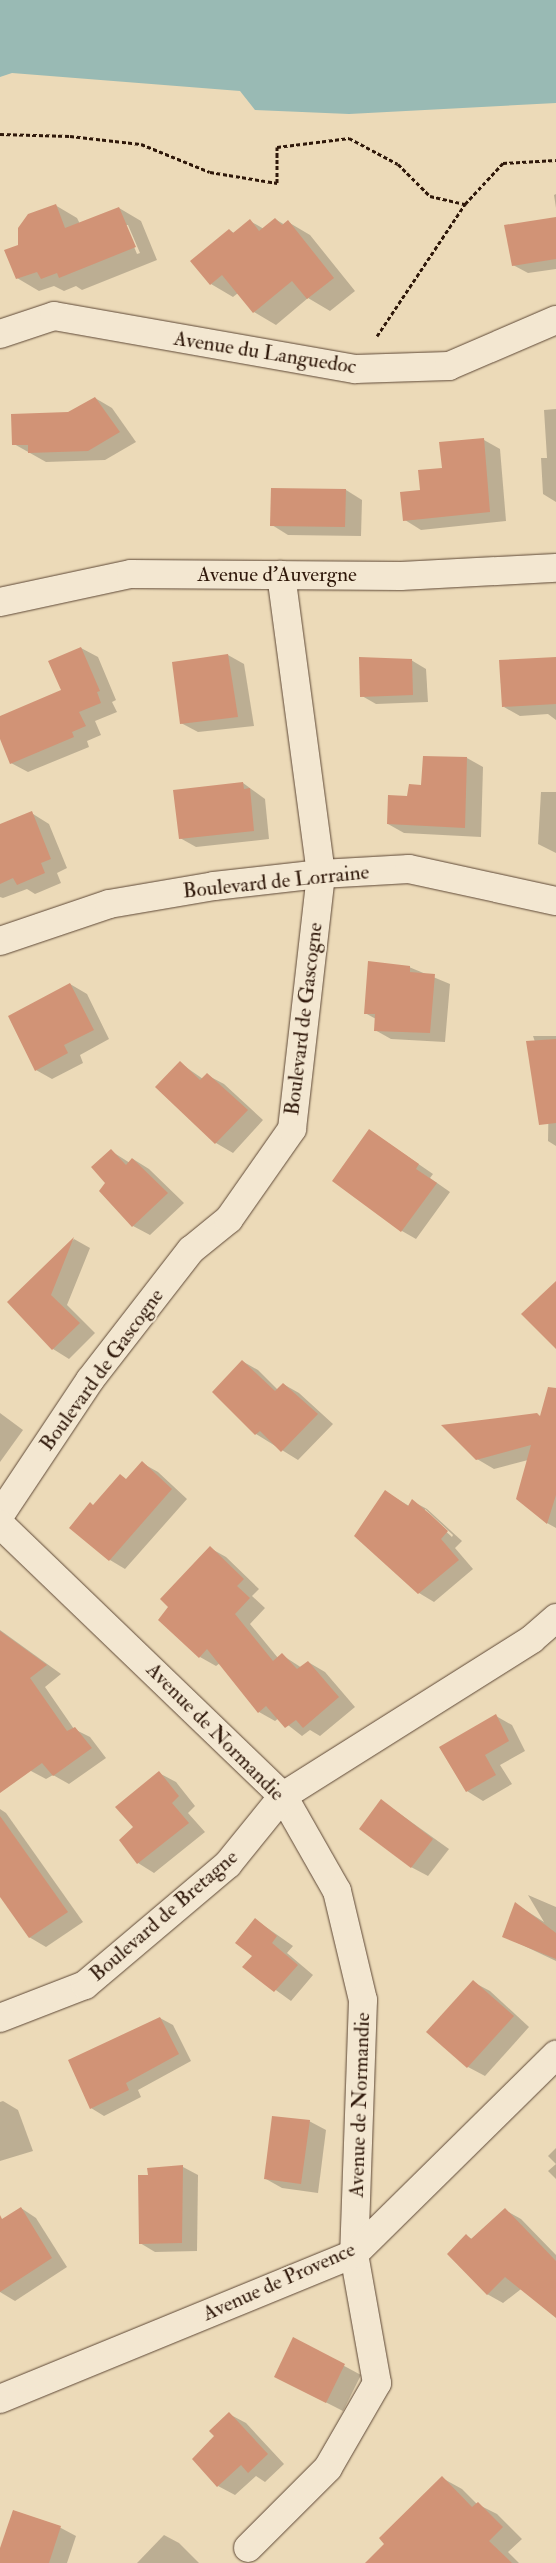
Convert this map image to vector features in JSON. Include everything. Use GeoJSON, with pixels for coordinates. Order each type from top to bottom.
{"type":"FeatureCollection","features":[{"type":"Feature","properties":{"kind":"street","name":"Avenue du Languedoc"},"geometry":{"type":"LineString","coordinates":[[0,334],[54,316],[248,353],[355,369],[449,366],[556,320]]}},
{"type":"Feature","properties":{"kind":"street","name":"Avenue d'Auvergne"},"geometry":{"type":"LineString","coordinates":[[0,602],[131,574],[401,576],[556,568]]}},
{"type":"Feature","properties":{"kind":"street","name":"Boulevard de Gascogne"},"geometry":{"type":"LineString","coordinates":[[0,1515],[90,1380],[191,1250],[228,1220],[292,1129],[321,874],[281,575]]}},
{"type":"Feature","properties":{"kind":"street","name":"Boulevard de Lorraine"},"geometry":{"type":"LineString","coordinates":[[0,941],[109,904],[214,886],[321,874],[409,869],[556,901]]}},
{"type":"Feature","properties":{"kind":"street","name":"Avenue de Normandie"},"geometry":{"type":"LineString","coordinates":[[0,1524],[283,1796],[337,1891],[363,2000],[354,2254],[377,2383],[328,2468],[248,2548]]}},
{"type":"Feature","properties":{"kind":"street","name":"Boulevard de Bretagne"},"geometry":{"type":"LineString","coordinates":[[0,2018],[85,1985],[228,1864],[283,1796],[532,1639],[556,1618]]}},
{"type":"Feature","properties":{"kind":"street","name":"Avenue de Provence"},"geometry":{"type":"LineString","coordinates":[[0,2399],[354,2254],[556,2055]]}},
{"type":"Feature","properties":{"kind":"path"},"geometry":{"type":"LineString","coordinates":[[0,134],[70,136],[141,144],[210,172],[277,183],[277,147],[349,138],[398,164],[430,196],[465,204]]}},
{"type":"Feature","properties":{"kind":"path"},"geometry":{"type":"LineString","coordinates":[[355,369],[465,204],[503,163],[556,160]]}},
{"type":"Feature","properties":{"kind":"water"},"geometry":{"type":"Polygon","coordinates":[[[0,0],[556,0],[556,103],[349,114],[255,110],[240,91],[12,73],[0,77],[0,0]]]}},
{"type":"Feature","properties":{"kind":"building"},"geometry":{"type":"Polygon","coordinates":[[[56,204],[65,228],[119,207],[136,247],[59,278],[57,273],[41,279],[37,272],[16,279],[4,250],[18,245],[18,228],[28,214],[56,204]]]}},
{"type":"Feature","properties":{"kind":"building"},"geometry":{"type":"Polygon","coordinates":[[[556,217],[556,259],[512,266],[504,225],[556,217]]]}},
{"type":"Feature","properties":{"kind":"building"},"geometry":{"type":"Polygon","coordinates":[[[275,218],[282,225],[288,220],[334,278],[307,299],[292,281],[253,313],[222,275],[210,285],[190,261],[229,229],[233,233],[250,219],[259,231],[275,218]]]}},
{"type":"Feature","properties":{"kind":"building"},"geometry":{"type":"Polygon","coordinates":[[[95,397],[120,432],[88,451],[28,453],[28,445],[12,445],[11,414],[68,412],[95,397]]]}},
{"type":"Feature","properties":{"kind":"building"},"geometry":{"type":"Polygon","coordinates":[[[484,438],[490,512],[403,521],[400,492],[420,490],[418,470],[442,468],[439,442],[484,438]]]}},
{"type":"Feature","properties":{"kind":"building"},"geometry":{"type":"Polygon","coordinates":[[[271,488],[346,489],[345,527],[270,526],[271,488]]]}},
{"type":"Feature","properties":{"kind":"building"},"geometry":{"type":"Polygon","coordinates":[[[81,647],[100,691],[97,692],[101,703],[79,712],[86,726],[72,732],[74,737],[10,764],[0,739],[0,716],[61,690],[48,661],[81,647]]]}},
{"type":"Feature","properties":{"kind":"building"},"geometry":{"type":"Polygon","coordinates":[[[228,654],[238,717],[180,724],[172,662],[228,654]]]}},
{"type":"Feature","properties":{"kind":"building"},"geometry":{"type":"Polygon","coordinates":[[[359,657],[412,659],[413,695],[360,697],[359,657]]]}},
{"type":"Feature","properties":{"kind":"building"},"geometry":{"type":"Polygon","coordinates":[[[556,657],[556,704],[502,707],[499,660],[556,657]]]}},
{"type":"Feature","properties":{"kind":"building"},"geometry":{"type":"Polygon","coordinates":[[[423,756],[467,757],[465,828],[387,824],[388,795],[407,796],[409,784],[421,785],[423,756]]]}},
{"type":"Feature","properties":{"kind":"building"},"geometry":{"type":"Polygon","coordinates":[[[243,782],[244,789],[250,788],[254,831],[179,839],[173,790],[243,782]]]}},
{"type":"Feature","properties":{"kind":"building"},"geometry":{"type":"Polygon","coordinates":[[[32,811],[51,859],[41,863],[45,873],[17,885],[13,878],[0,884],[0,824],[32,811]]]}},
{"type":"Feature","properties":{"kind":"building"},"geometry":{"type":"Polygon","coordinates":[[[368,961],[410,966],[410,972],[435,974],[430,1033],[374,1031],[375,1014],[364,1014],[368,961]]]}},
{"type":"Feature","properties":{"kind":"building"},"geometry":{"type":"Polygon","coordinates":[[[70,983],[94,1030],[64,1045],[68,1053],[35,1071],[8,1016],[70,983]]]}},
{"type":"Feature","properties":{"kind":"building"},"geometry":{"type":"Polygon","coordinates":[[[556,1039],[556,1123],[539,1125],[526,1041],[556,1039]]]}},
{"type":"Feature","properties":{"kind":"building"},"geometry":{"type":"Polygon","coordinates":[[[180,1061],[200,1080],[207,1073],[248,1110],[215,1144],[155,1087],[180,1061]]]}},
{"type":"Feature","properties":{"kind":"building"},"geometry":{"type":"Polygon","coordinates":[[[369,1129],[419,1164],[416,1169],[437,1183],[401,1232],[332,1181],[369,1129]]]}},
{"type":"Feature","properties":{"kind":"building"},"geometry":{"type":"Polygon","coordinates":[[[111,1149],[126,1165],[132,1158],[168,1193],[132,1227],[99,1191],[105,1183],[91,1167],[111,1149]]]}},
{"type":"Feature","properties":{"kind":"building"},"geometry":{"type":"Polygon","coordinates":[[[74,1237],[51,1295],[80,1323],[52,1350],[7,1302],[74,1237]]]}},
{"type":"Feature","properties":{"kind":"building"},"geometry":{"type":"Polygon","coordinates":[[[556,1281],[556,1349],[521,1314],[556,1281]]]}},
{"type":"Feature","properties":{"kind":"building"},"geometry":{"type":"Polygon","coordinates":[[[242,1360],[275,1391],[283,1383],[318,1414],[281,1452],[260,1431],[255,1435],[212,1392],[242,1360]]]}},
{"type":"Feature","properties":{"kind":"building"},"geometry":{"type":"Polygon","coordinates":[[[548,1387],[556,1388],[556,1495],[547,1524],[516,1499],[531,1445],[476,1460],[441,1425],[537,1413],[540,1416],[548,1387]]]}},
{"type":"Feature","properties":{"kind":"building"},"geometry":{"type":"Polygon","coordinates":[[[142,1461],[172,1489],[109,1561],[69,1528],[90,1502],[93,1505],[120,1474],[126,1479],[142,1461]]]}},
{"type":"Feature","properties":{"kind":"building"},"geometry":{"type":"Polygon","coordinates":[[[385,1490],[408,1506],[412,1499],[448,1531],[441,1539],[459,1560],[418,1594],[354,1536],[385,1490]]]}},
{"type":"Feature","properties":{"kind":"building"},"geometry":{"type":"Polygon","coordinates":[[[210,1546],[244,1579],[237,1586],[250,1598],[235,1614],[273,1661],[282,1653],[297,1669],[308,1661],[339,1697],[303,1728],[296,1720],[285,1728],[266,1706],[258,1713],[207,1649],[199,1658],[158,1620],[168,1607],[160,1599],[210,1546]]]}},
{"type":"Feature","properties":{"kind":"building"},"geometry":{"type":"Polygon","coordinates":[[[0,1631],[47,1665],[30,1678],[67,1731],[75,1727],[92,1748],[53,1776],[42,1763],[0,1793],[0,1631]]]}},
{"type":"Feature","properties":{"kind":"building"},"geometry":{"type":"Polygon","coordinates":[[[496,1714],[509,1741],[485,1755],[496,1775],[466,1792],[439,1747],[496,1714]]]}},
{"type":"Feature","properties":{"kind":"building"},"geometry":{"type":"Polygon","coordinates":[[[159,1771],[179,1796],[172,1803],[189,1823],[137,1864],[119,1840],[133,1827],[115,1807],[159,1771]]]}},
{"type":"Feature","properties":{"kind":"building"},"geometry":{"type":"Polygon","coordinates":[[[381,1799],[433,1839],[411,1868],[359,1829],[381,1799]]]}},
{"type":"Feature","properties":{"kind":"building"},"geometry":{"type":"Polygon","coordinates":[[[0,1816],[68,1912],[29,1938],[0,1897],[0,1816]]]}},
{"type":"Feature","properties":{"kind":"building"},"geometry":{"type":"Polygon","coordinates":[[[515,1902],[556,1933],[556,1959],[502,1937],[515,1902]]]}},
{"type":"Feature","properties":{"kind":"building"},"geometry":{"type":"Polygon","coordinates":[[[255,1918],[277,1936],[272,1943],[298,1965],[274,1992],[242,1967],[252,1956],[235,1943],[255,1918]]]}},
{"type":"Feature","properties":{"kind":"building"},"geometry":{"type":"Polygon","coordinates":[[[473,1980],[514,2016],[467,2068],[426,2032],[473,1980]]]}},
{"type":"Feature","properties":{"kind":"building"},"geometry":{"type":"Polygon","coordinates":[[[160,2017],[179,2054],[126,2083],[129,2090],[90,2109],[68,2060],[160,2017]]]}},
{"type":"Feature","properties":{"kind":"building"},"geometry":{"type":"Polygon","coordinates":[[[272,2116],[310,2120],[301,2184],[264,2179],[272,2116]]]}},
{"type":"Feature","properties":{"kind":"building"},"geometry":{"type":"Polygon","coordinates":[[[183,2165],[182,2243],[139,2244],[138,2175],[148,2175],[147,2168],[183,2165]]]}},
{"type":"Feature","properties":{"kind":"building"},"geometry":{"type":"Polygon","coordinates":[[[21,2207],[52,2258],[0,2292],[0,2215],[2,2219],[21,2207]]]}},
{"type":"Feature","properties":{"kind":"building"},"geometry":{"type":"Polygon","coordinates":[[[505,2208],[556,2261],[556,2318],[505,2277],[487,2295],[447,2254],[466,2234],[471,2239],[505,2208]]]}},
{"type":"Feature","properties":{"kind":"building"},"geometry":{"type":"Polygon","coordinates":[[[293,2337],[345,2364],[326,2403],[274,2377],[293,2337]]]}},
{"type":"Feature","properties":{"kind":"building"},"geometry":{"type":"Polygon","coordinates":[[[229,2412],[268,2454],[248,2473],[241,2465],[217,2487],[192,2459],[214,2436],[209,2431],[229,2412]]]}},
{"type":"Feature","properties":{"kind":"building"},"geometry":{"type":"Polygon","coordinates":[[[442,2476],[472,2507],[478,2502],[503,2527],[489,2541],[512,2563],[365,2563],[384,2544],[379,2538],[442,2476]]]}},
{"type":"Feature","properties":{"kind":"building"},"geometry":{"type":"Polygon","coordinates":[[[13,2510],[61,2526],[49,2563],[0,2563],[0,2548],[13,2510]]]}}]}
